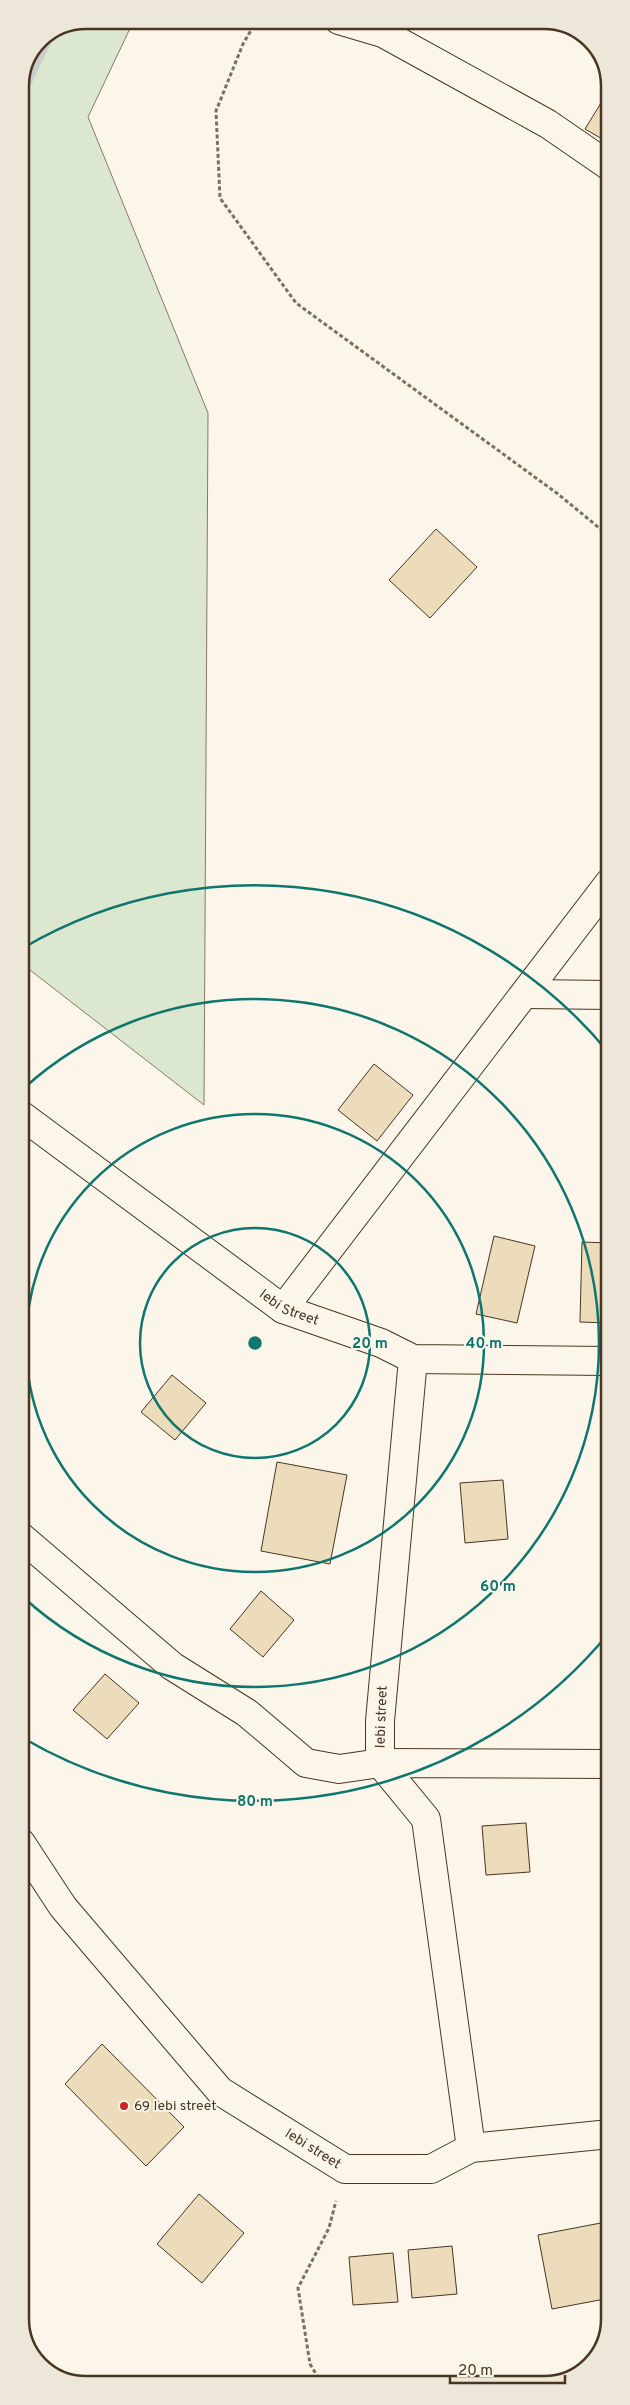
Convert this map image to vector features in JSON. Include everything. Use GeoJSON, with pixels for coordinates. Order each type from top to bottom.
{"type":"FeatureCollection","features":[{"type":"Feature","properties":{"kind":"street"},"geometry":{"type":"LineString","coordinates":[[369,29],[383,33],[548,124],[601,160]]}},
{"type":"Feature","properties":{"kind":"street"},"geometry":{"type":"LineString","coordinates":[[283,1309],[601,894]]}},
{"type":"Feature","properties":{"kind":"street"},"geometry":{"type":"LineString","coordinates":[[526,994],[601,994]]}},
{"type":"Feature","properties":{"kind":"street","name":"Iebi Street"},"geometry":{"type":"LineString","coordinates":[[29,1121],[283,1309],[381,1343],[413,1359],[601,1361]]}},
{"type":"Feature","properties":{"kind":"street","name":"Iebi street"},"geometry":{"type":"LineString","coordinates":[[413,1359],[380,1721],[380,1763],[426,1819],[471,2148]]}},
{"type":"Feature","properties":{"kind":"street"},"geometry":{"type":"LineString","coordinates":[[29,1544],[172,1666],[247,1713],[306,1762],[339,1769],[380,1763],[601,1764]]}},
{"type":"Feature","properties":{"kind":"street","name":"Iebi street"},"geometry":{"type":"LineString","coordinates":[[29,1855],[63,1907],[220,2091],[345,2169],[431,2169],[471,2148],[601,2135]]}},
{"type":"Feature","properties":{"kind":"path"},"geometry":{"type":"LineString","coordinates":[[252,29],[243,44],[216,111],[220,198],[296,303],[558,494],[601,529]]}},
{"type":"Feature","properties":{"kind":"path"},"geometry":{"type":"LineString","coordinates":[[317,2376],[310,2364],[298,2288],[329,2228],[345,2169]]}},
{"type":"Feature","properties":{"kind":"green space"},"geometry":{"type":"Polygon","coordinates":[[[130,29],[88,117],[208,413],[204,1105],[29,969],[29,86],[33,64],[38,54],[54,38],[75,30],[130,29]]]}},
{"type":"Feature","properties":{"kind":"building"},"geometry":{"type":"Polygon","coordinates":[[[601,103],[601,138],[585,129],[601,103]]]}},
{"type":"Feature","properties":{"kind":"building"},"geometry":{"type":"Polygon","coordinates":[[[436,529],[477,567],[430,618],[389,580],[436,529]]]}},
{"type":"Feature","properties":{"kind":"building"},"geometry":{"type":"Polygon","coordinates":[[[374,1064],[413,1095],[377,1141],[338,1110],[374,1064]]]}},
{"type":"Feature","properties":{"kind":"building"},"geometry":{"type":"Polygon","coordinates":[[[494,1236],[535,1246],[517,1323],[476,1314],[494,1236]]]}},
{"type":"Feature","properties":{"kind":"building"},"geometry":{"type":"Polygon","coordinates":[[[582,1242],[601,1243],[601,1323],[580,1322],[582,1242]]]}},
{"type":"Feature","properties":{"kind":"building"},"geometry":{"type":"Polygon","coordinates":[[[172,1375],[206,1403],[175,1440],[141,1412],[172,1375]]]}},
{"type":"Feature","properties":{"kind":"building"},"geometry":{"type":"Polygon","coordinates":[[[277,1462],[347,1475],[330,1564],[261,1551],[277,1462]]]}},
{"type":"Feature","properties":{"kind":"building"},"geometry":{"type":"Polygon","coordinates":[[[503,1480],[508,1539],[465,1543],[460,1483],[503,1480]]]}},
{"type":"Feature","properties":{"kind":"building"},"geometry":{"type":"Polygon","coordinates":[[[261,1591],[294,1620],[263,1657],[230,1629],[261,1591]]]}},
{"type":"Feature","properties":{"kind":"building"},"geometry":{"type":"Polygon","coordinates":[[[105,1674],[139,1703],[107,1739],[73,1710],[105,1674]]]}},
{"type":"Feature","properties":{"kind":"building"},"geometry":{"type":"Polygon","coordinates":[[[526,1823],[530,1872],[486,1875],[482,1826],[526,1823]]]}},
{"type":"Feature","properties":{"kind":"building","name":"69 Iebi street"},"geometry":{"type":"Polygon","coordinates":[[[102,2044],[184,2127],[146,2166],[65,2084],[102,2044]]]}},
{"type":"Feature","properties":{"kind":"building"},"geometry":{"type":"Polygon","coordinates":[[[199,2194],[244,2233],[202,2283],[157,2244],[199,2194]]]}},
{"type":"Feature","properties":{"kind":"building"},"geometry":{"type":"Polygon","coordinates":[[[601,2223],[601,2300],[552,2309],[538,2235],[601,2223]]]}},
{"type":"Feature","properties":{"kind":"building"},"geometry":{"type":"Polygon","coordinates":[[[452,2246],[457,2294],[412,2298],[408,2250],[452,2246]]]}},
{"type":"Feature","properties":{"kind":"building"},"geometry":{"type":"Polygon","coordinates":[[[393,2253],[398,2302],[353,2305],[349,2257],[393,2253]]]}},
{"type":"Feature","properties":{"kind":"waterway"},"geometry":{"type":"LineString","coordinates":[[30,73],[42,50]]}},
{"type":"Feature","properties":{"kind":"place","name":"69 Iebi street"},"geometry":{"type":"Point","coordinates":[124,2106]}}]}
